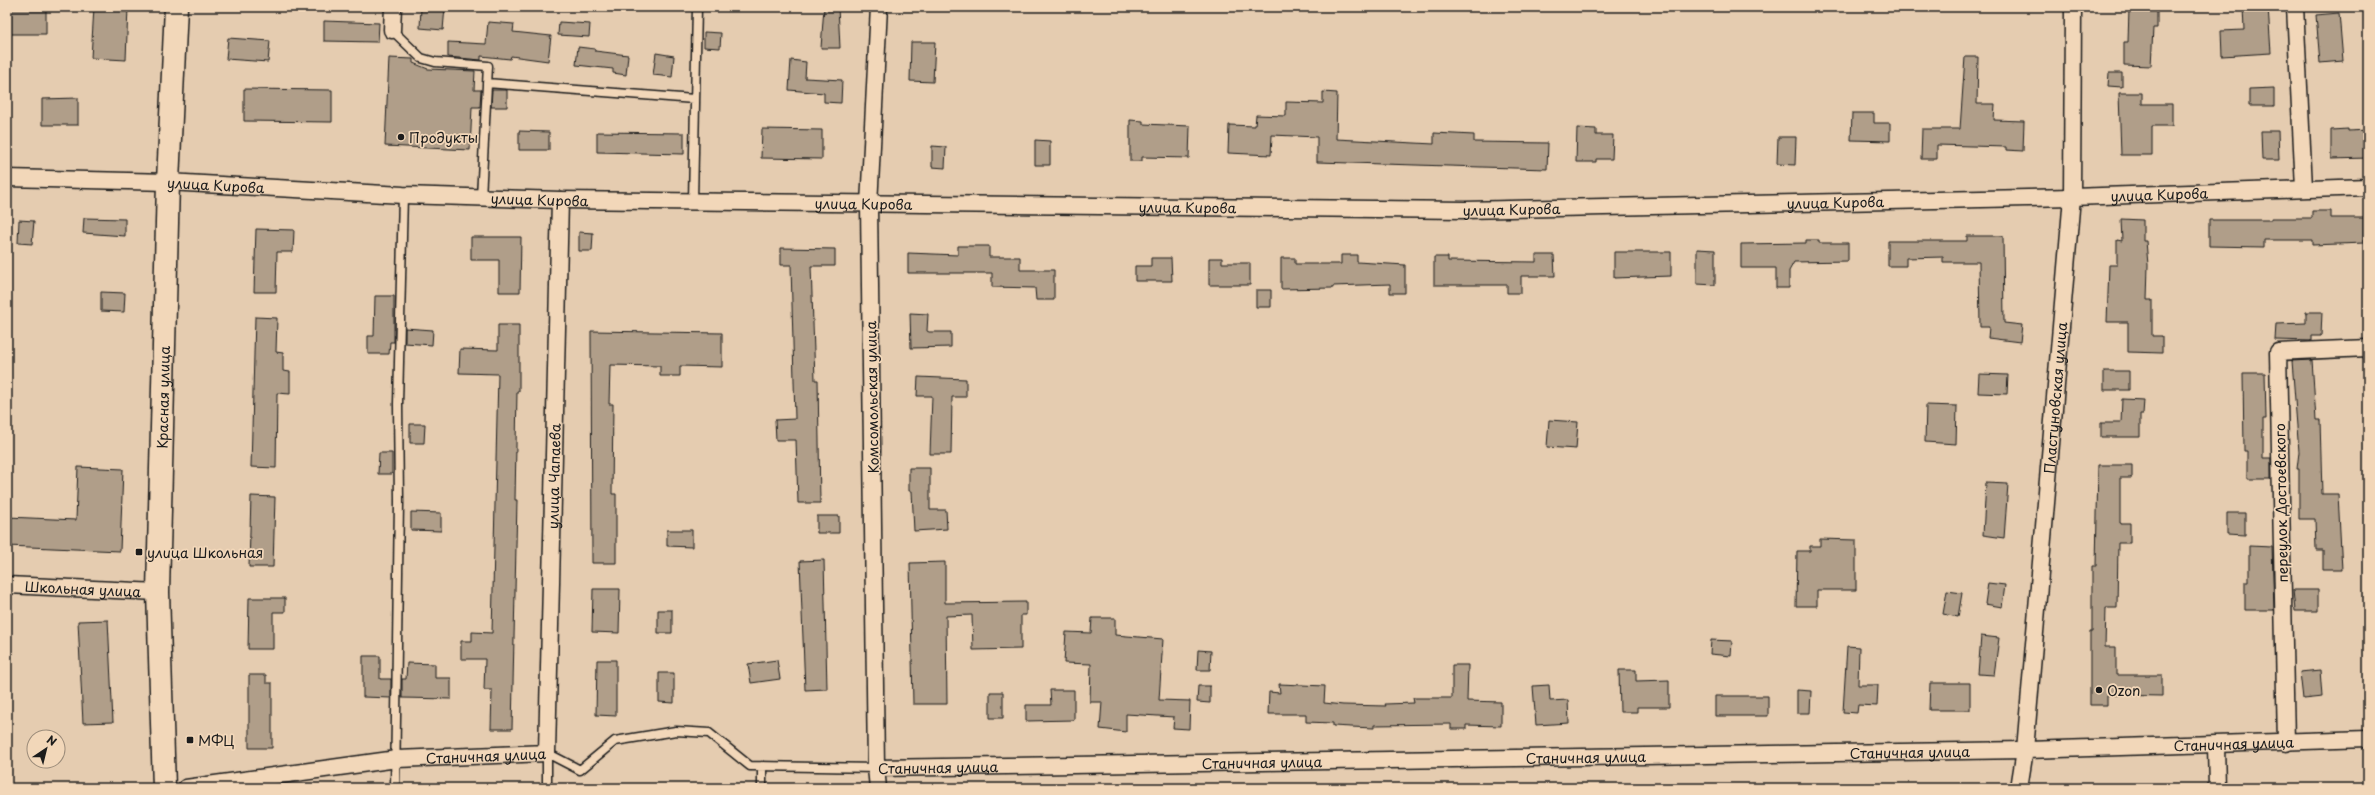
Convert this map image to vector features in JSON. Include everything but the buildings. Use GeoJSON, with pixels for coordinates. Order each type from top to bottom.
{"type":"FeatureCollection","features":[{"type":"Feature","properties":{"kind":"main road","name":"Красная улица"},"geometry":{"type":"LineString","coordinates":[[164,788],[158,592],[168,182],[176,7]]}},
{"type":"Feature","properties":{"kind":"street"},"geometry":{"type":"LineString","coordinates":[[392,30],[393,7]]}},
{"type":"Feature","properties":{"kind":"street","name":"Комсомольская улица"},"geometry":{"type":"LineString","coordinates":[[878,788],[876,768],[869,204],[879,7]]}},
{"type":"Feature","properties":{"kind":"street","name":"Пластуновская улица"},"geometry":{"type":"LineString","coordinates":[[2019,788],[2025,750],[2072,197],[2073,7]]}},
{"type":"Feature","properties":{"kind":"street"},"geometry":{"type":"LineString","coordinates":[[2295,7],[2304,188]]}},
{"type":"Feature","properties":{"kind":"street","name":"улица Кирова"},"geometry":{"type":"LineString","coordinates":[[7,178],[168,182],[403,195],[560,200],[1465,210],[2072,197],[2368,187]]}},
{"type":"Feature","properties":{"kind":"street","name":"улица Чапаева"},"geometry":{"type":"LineString","coordinates":[[547,753],[560,200]]}},
{"type":"Feature","properties":{"kind":"street","name":"переулок Достоевского"},"geometry":{"type":"LineString","coordinates":[[2286,743],[2278,352],[2368,348]]}},
{"type":"Feature","properties":{"kind":"street","name":"Школьная улица"},"geometry":{"type":"LineString","coordinates":[[7,585],[158,592]]}},
{"type":"Feature","properties":{"kind":"street","name":"Станичная улица"},"geometry":{"type":"LineString","coordinates":[[876,768],[2025,750],[2286,743],[2368,739]]}},
{"type":"Feature","properties":{"kind":"street"},"geometry":{"type":"LineString","coordinates":[[2216,745],[2217,788]]}},
{"type":"Feature","properties":{"kind":"street","name":"Станичная улица"},"geometry":{"type":"LineString","coordinates":[[186,788],[397,759],[547,753]]}},
{"type":"Feature","properties":{"kind":"lane"},"geometry":{"type":"LineString","coordinates":[[692,201],[697,7]]}},
{"type":"Feature","properties":{"kind":"lane"},"geometry":{"type":"LineString","coordinates":[[392,30],[421,58],[435,62],[488,66],[481,197]]}},
{"type":"Feature","properties":{"kind":"lane"},"geometry":{"type":"LineString","coordinates":[[487,83],[694,99]]}},
{"type":"Feature","properties":{"kind":"lane"},"geometry":{"type":"LineString","coordinates":[[395,788],[397,759],[398,404],[403,195]]}},
{"type":"Feature","properties":{"kind":"lane","name":"Станичная улица"},"geometry":{"type":"LineString","coordinates":[[547,753],[580,770],[615,741],[676,731],[709,733],[750,766],[876,768]]}},
{"type":"Feature","properties":{"kind":"lane"},"geometry":{"type":"LineString","coordinates":[[547,753],[547,788]]}},
{"type":"Feature","properties":{"kind":"lane"},"geometry":{"type":"LineString","coordinates":[[762,766],[762,788]]}},
{"type":"Feature","properties":{"kind":"place","name":"Продукты"},"geometry":{"type":"Point","coordinates":[401,137]}},
{"type":"Feature","properties":{"kind":"place","name":"улица Школьная"},"geometry":{"type":"Point","coordinates":[139,552]}},
{"type":"Feature","properties":{"kind":"place","name":"Ozon"},"geometry":{"type":"Point","coordinates":[2099,690]}},
{"type":"Feature","properties":{"kind":"place","name":"МФЦ"},"geometry":{"type":"Point","coordinates":[190,740]}}]}
